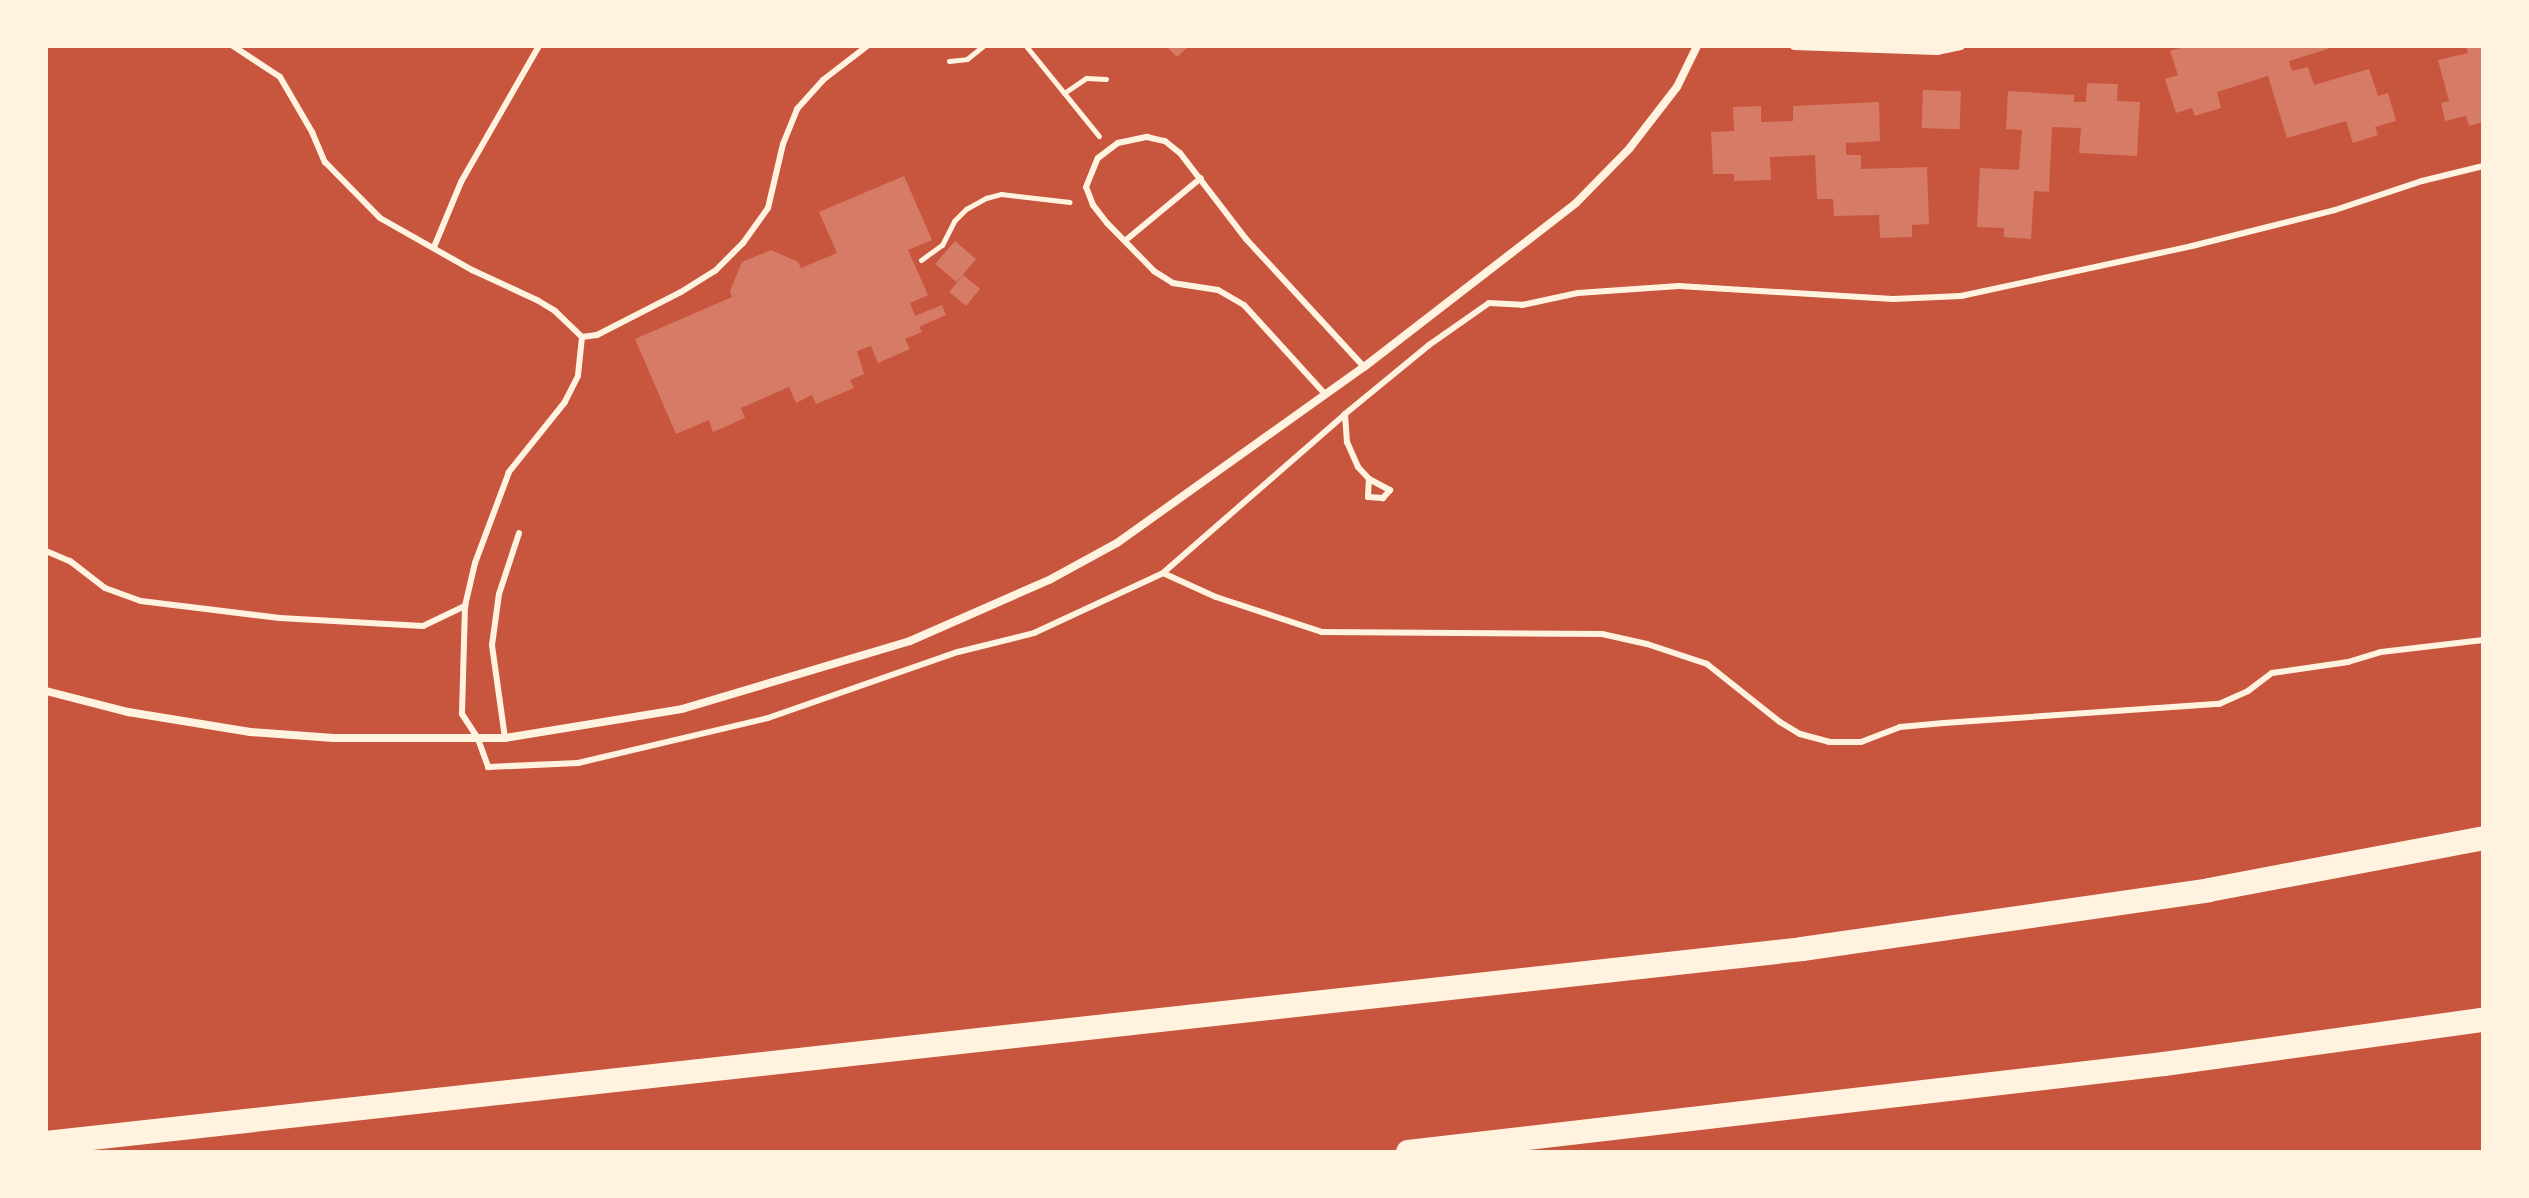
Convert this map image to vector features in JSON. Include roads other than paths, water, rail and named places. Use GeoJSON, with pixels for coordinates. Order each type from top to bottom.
{"type":"FeatureCollection","features":[{"type":"Feature","properties":{"kind":"highway"},"geometry":{"type":"LineString","coordinates":[[46,1143],[1802,949],[2181,895],[2483,838]]}},
{"type":"Feature","properties":{"kind":"highway"},"geometry":{"type":"LineString","coordinates":[[1408,1152],[2179,1063],[2483,1020]]}},
{"type":"Feature","properties":{"kind":"street"},"geometry":{"type":"LineString","coordinates":[[46,691],[128,712],[250,732],[334,738],[505,738],[682,709],[910,641],[973,615],[1117,543],[1364,367],[1576,203],[1629,149],[1677,87],[1697,46]]}},
{"type":"Feature","properties":{"kind":"street"},"geometry":{"type":"LineString","coordinates":[[1794,46],[1937,51],[1960,46]]}},
{"type":"Feature","properties":{"kind":"lane"},"geometry":{"type":"LineString","coordinates":[[233,46],[280,77],[312,132],[325,162],[344,185],[380,218],[555,311],[582,337]]}},
{"type":"Feature","properties":{"kind":"lane"},"geometry":{"type":"LineString","coordinates":[[434,247],[461,182],[539,46]]}},
{"type":"Feature","properties":{"kind":"lane"},"geometry":{"type":"LineString","coordinates":[[582,337],[597,335],[681,292],[715,271],[743,243],[768,208],[783,144],[797,109],[823,80],[867,46]]}},
{"type":"Feature","properties":{"kind":"lane"},"geometry":{"type":"LineString","coordinates":[[1325,394],[1244,305],[1218,290],[1173,283],[1154,271],[1107,223],[1086,187],[1098,158],[1118,143],[1155,137],[1180,153],[1246,239],[1364,367]]}},
{"type":"Feature","properties":{"kind":"lane"},"geometry":{"type":"LineString","coordinates":[[582,337],[578,376],[565,402],[509,472],[475,563],[465,606],[462,714],[478,739],[488,767],[578,763],[768,718],[958,652],[1034,633],[1163,573],[1345,414],[1429,345],[1489,303],[1522,305],[1578,293],[1679,286],[1893,299],[1961,296],[2192,246],[2335,210],[2422,181],[2483,166]]}},
{"type":"Feature","properties":{"kind":"lane"},"geometry":{"type":"LineString","coordinates":[[1126,240],[1201,178]]}},
{"type":"Feature","properties":{"kind":"lane"},"geometry":{"type":"LineString","coordinates":[[1345,414],[1351,454],[1369,479]]}},
{"type":"Feature","properties":{"kind":"lane"},"geometry":{"type":"LineString","coordinates":[[505,738],[492,645],[499,594],[519,533]]}},
{"type":"Feature","properties":{"kind":"lane"},"geometry":{"type":"LineString","coordinates":[[46,551],[70,561],[105,588],[141,601],[280,618],[423,626],[465,606]]}},
{"type":"Feature","properties":{"kind":"lane"},"geometry":{"type":"LineString","coordinates":[[1163,573],[1216,597],[1322,632],[1433,636],[1602,634],[1647,644],[1707,664],[1780,722],[1800,734],[1829,742],[1861,742],[1900,727],[2219,704],[2248,691],[2272,673],[2348,662],[2381,652],[2483,640]]}}]}
